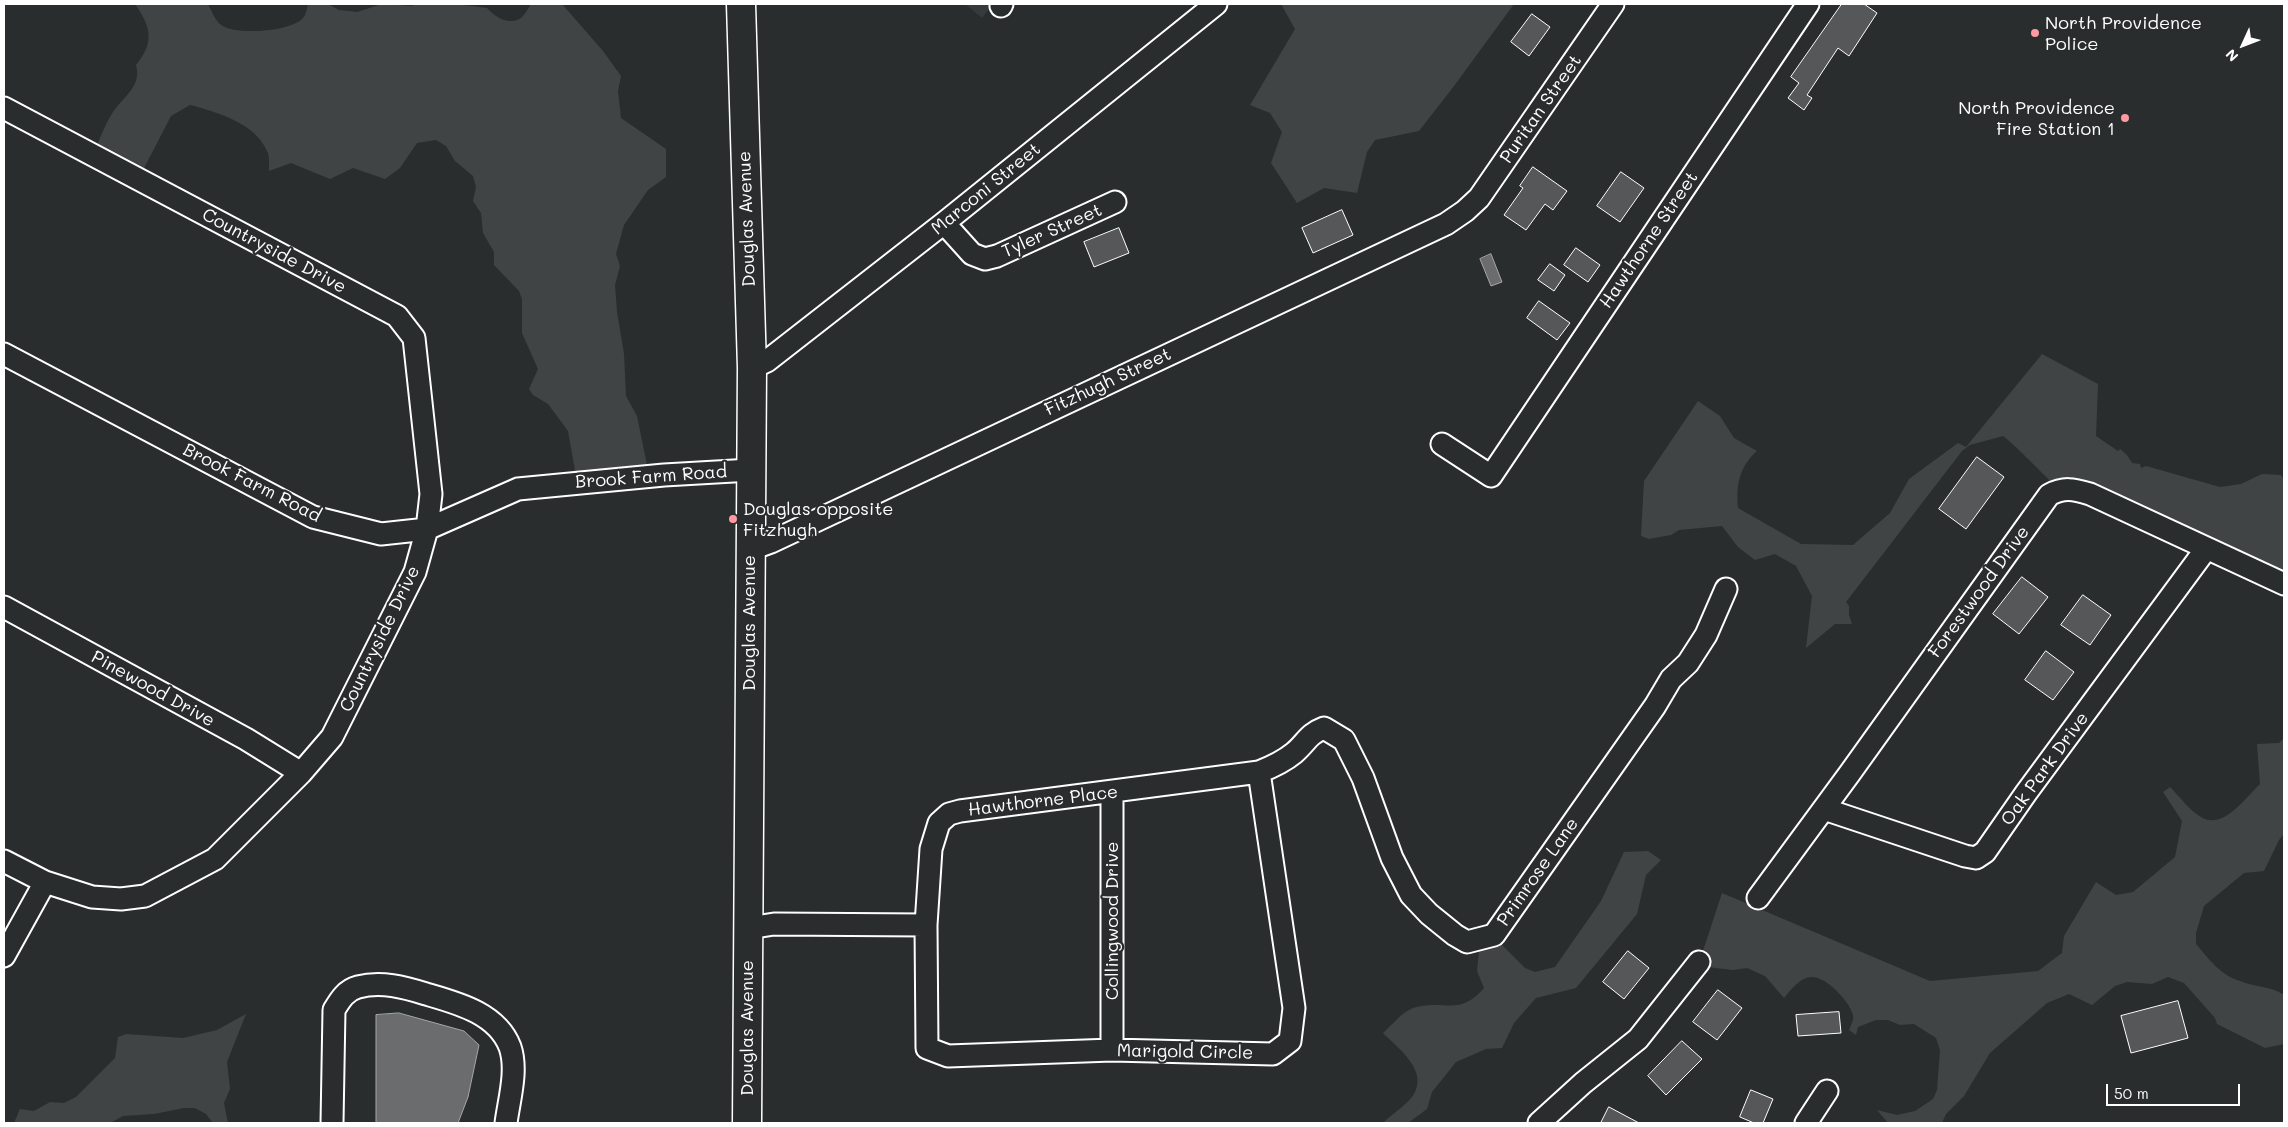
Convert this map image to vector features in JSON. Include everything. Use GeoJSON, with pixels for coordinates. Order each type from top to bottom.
{"type":"FeatureCollection","features":[{"type":"Feature","properties":{"kind":"main road","name":"Douglas Avenue"},"geometry":{"type":"LineString","coordinates":[[741,4],[752,368],[749,550],[749,928],[746,980],[747,1123]]}},
{"type":"Feature","properties":{"kind":"street","name":"Marconi Street"},"geometry":{"type":"LineString","coordinates":[[752,368],[767,361],[944,223],[1216,4]]}},
{"type":"Feature","properties":{"kind":"street","name":"Puritan Street"},"geometry":{"type":"LineString","coordinates":[[1465,211],[1479,198],[1613,4]]}},
{"type":"Feature","properties":{"kind":"street","name":"Hawthorne Street"},"geometry":{"type":"LineString","coordinates":[[1442,444],[1491,476],[1808,4]]}},
{"type":"Feature","properties":{"kind":"street","name":"Countryside Drive"},"geometry":{"type":"LineString","coordinates":[[4,108],[397,316],[414,338],[431,494],[427,529],[415,572],[332,736],[301,773],[215,859],[145,896],[121,899],[92,897],[45,882],[4,861]]}},
{"type":"Feature","properties":{"kind":"street","name":"Tyler Street"},"geometry":{"type":"LineString","coordinates":[[944,223],[972,254],[985,259],[997,256],[1115,202]]}},
{"type":"Feature","properties":{"kind":"street","name":"Fitzhugh Street"},"geometry":{"type":"LineString","coordinates":[[749,550],[780,538],[1446,224],[1465,211]]}},
{"type":"Feature","properties":{"kind":"street","name":"Brook Farm Road"},"geometry":{"type":"LineString","coordinates":[[4,354],[313,517],[381,534],[427,529],[518,488],[664,475],[750,470]]}},
{"type":"Feature","properties":{"kind":"street","name":"Forestwood Drive"},"geometry":{"type":"LineString","coordinates":[[1758,898],[2049,495],[2059,489],[2068,488],[2090,494],[2284,584]]}},
{"type":"Feature","properties":{"kind":"street","name":"Oak Park Drive"},"geometry":{"type":"LineString","coordinates":[[1824,809],[1965,856],[1976,858],[1985,852],[2026,793],[2206,549]]}},
{"type":"Feature","properties":{"kind":"street","name":"Primrose Lane"},"geometry":{"type":"LineString","coordinates":[[1324,728],[1344,740],[1363,778],[1392,858],[1411,894],[1429,914],[1454,935],[1466,942],[1494,935],[1672,679],[1688,663],[1706,635],[1726,589]]}},
{"type":"Feature","properties":{"kind":"street","name":"Pinewood Drive"},"geometry":{"type":"LineString","coordinates":[[4,607],[246,740],[301,773]]}},
{"type":"Feature","properties":{"kind":"street","name":"Hawthorne Place"},"geometry":{"type":"LineString","coordinates":[[926,925],[931,848],[939,823],[949,814],[1259,772],[1280,764],[1296,752],[1312,732],[1324,728]]}},
{"type":"Feature","properties":{"kind":"street","name":"Marigold Circle"},"geometry":{"type":"LineString","coordinates":[[926,925],[927,1048],[948,1056],[1112,1050],[1273,1054],[1290,1041],[1294,1008],[1259,772]]}},
{"type":"Feature","properties":{"kind":"street","name":"Collingwood Drive"},"geometry":{"type":"LineString","coordinates":[[1112,792],[1112,1050]]}},
{"type":"Feature","properties":{"kind":"street"},"geometry":{"type":"LineString","coordinates":[[4,956],[45,882]]}},
{"type":"Feature","properties":{"kind":"street"},"geometry":{"type":"LineString","coordinates":[[749,928],[774,924],[926,925]]}},
{"type":"Feature","properties":{"kind":"street"},"geometry":{"type":"LineString","coordinates":[[1539,1123],[1583,1083],[1638,1039],[1699,962]]}},
{"type":"Feature","properties":{"kind":"street"},"geometry":{"type":"LineString","coordinates":[[332,1123],[334,1010],[343,996],[357,987],[387,984],[454,1000],[477,1012],[501,1034],[510,1047],[513,1068],[506,1123]]}},
{"type":"Feature","properties":{"kind":"street"},"geometry":{"type":"LineString","coordinates":[[1806,1123],[1827,1091]]}},
{"type":"Feature","properties":{"kind":"shaded area"},"geometry":{"type":"Polygon","coordinates":[[[135,4],[208,4],[220,24],[227,28],[262,31],[287,27],[297,23],[304,17],[308,4],[328,4],[339,10],[357,12],[382,4],[412,6],[415,4],[455,4],[487,8],[498,17],[512,21],[521,18],[531,4],[562,4],[603,51],[621,76],[618,91],[621,118],[666,149],[666,177],[648,190],[624,225],[616,254],[620,266],[615,285],[617,312],[624,354],[626,396],[637,416],[647,465],[644,468],[576,476],[568,431],[548,404],[533,395],[529,389],[538,369],[522,333],[522,299],[519,291],[494,265],[494,252],[483,233],[481,213],[473,201],[476,187],[473,176],[455,161],[446,146],[436,140],[417,143],[400,168],[385,179],[353,168],[330,179],[291,163],[269,171],[268,153],[254,133],[223,115],[190,105],[171,116],[141,174],[94,152],[110,117],[134,85],[137,72],[136,65],[142,57],[148,42],[149,34],[145,20],[135,4]]]}},
{"type":"Feature","properties":{"kind":"shaded area"},"geometry":{"type":"Polygon","coordinates":[[[965,4],[993,4],[982,18],[965,4]]]}},
{"type":"Feature","properties":{"kind":"shaded area"},"geometry":{"type":"Polygon","coordinates":[[[1281,4],[1514,4],[1419,131],[1375,140],[1367,152],[1357,193],[1324,188],[1297,203],[1271,163],[1282,132],[1270,113],[1250,105],[1295,29],[1281,4]]]}},
{"type":"Feature","properties":{"kind":"shaded area"},"geometry":{"type":"Polygon","coordinates":[[[1491,254],[1502,282],[1491,286],[1480,259],[1491,254]]]}},
{"type":"Feature","properties":{"kind":"shaded area"},"geometry":{"type":"Polygon","coordinates":[[[2042,354],[2098,384],[2096,436],[2118,451],[2120,449],[2132,463],[2140,464],[2141,468],[2146,466],[2220,487],[2241,484],[2262,474],[2281,475],[2284,480],[2284,583],[2055,485],[2003,436],[1970,445],[1962,451],[1846,602],[1849,606],[1852,624],[1835,624],[1806,648],[1812,596],[1796,566],[1775,554],[1755,560],[1738,547],[1722,526],[1679,530],[1671,535],[1649,539],[1641,536],[1644,481],[1698,401],[1720,416],[1734,438],[1757,451],[1746,463],[1740,477],[1738,484],[1738,508],[1801,544],[1853,545],[1890,513],[1909,479],[1958,443],[1966,447],[2042,354]]]}},
{"type":"Feature","properties":{"kind":"shaded area"},"geometry":{"type":"Polygon","coordinates":[[[2284,738],[2284,834],[2279,840],[2264,871],[2244,873],[2204,906],[2196,933],[2196,944],[2215,966],[2227,975],[2245,983],[2274,990],[2284,995],[2284,1044],[2265,1048],[2217,1024],[2215,1018],[2184,983],[2168,977],[2152,984],[2127,982],[2115,986],[2092,1005],[2069,994],[2047,1003],[1990,1053],[1964,1096],[1946,1114],[1942,1123],[1888,1123],[1877,1110],[1897,1115],[1915,1111],[1933,1099],[1937,1090],[1940,1050],[1936,1038],[1914,1024],[1900,1025],[1888,1020],[1876,1020],[1858,1027],[1856,1035],[1849,1030],[1853,1017],[1843,997],[1818,978],[1804,979],[1796,984],[1784,998],[1765,976],[1747,968],[1733,970],[1698,966],[1722,893],[1930,981],[2038,971],[2062,953],[2064,936],[2096,882],[2116,895],[2133,892],[2175,857],[2182,821],[2163,792],[2170,787],[2188,807],[2201,817],[2209,820],[2218,820],[2234,811],[2260,784],[2257,744],[2279,743],[2284,738]]]}},
{"type":"Feature","properties":{"kind":"shaded area"},"geometry":{"type":"Polygon","coordinates":[[[1648,851],[1661,860],[1646,875],[1637,914],[1576,988],[1536,998],[1514,1023],[1502,1048],[1486,1049],[1456,1062],[1432,1092],[1427,1109],[1408,1123],[1383,1123],[1412,1098],[1417,1085],[1417,1076],[1409,1060],[1383,1033],[1401,1016],[1413,1008],[1433,1005],[1458,1005],[1475,997],[1484,988],[1477,971],[1480,941],[1495,938],[1525,968],[1535,972],[1555,967],[1601,901],[1624,852],[1648,851]]]}},
{"type":"Feature","properties":{"kind":"shaded area"},"geometry":{"type":"Polygon","coordinates":[[[399,1013],[464,1031],[479,1045],[468,1097],[458,1123],[376,1123],[376,1015],[399,1013]]]}},
{"type":"Feature","properties":{"kind":"shaded area"},"geometry":{"type":"Polygon","coordinates":[[[246,1014],[227,1062],[230,1089],[224,1103],[228,1123],[213,1123],[206,1114],[195,1108],[184,1108],[154,1114],[123,1116],[110,1123],[14,1123],[20,1109],[34,1111],[50,1102],[64,1103],[76,1097],[115,1058],[118,1037],[126,1034],[183,1038],[217,1030],[246,1014]]]}},
{"type":"Feature","properties":{"kind":"building"},"geometry":{"type":"Polygon","coordinates":[[[1842,4],[1864,4],[1877,13],[1849,56],[1838,48],[1807,95],[1812,98],[1804,110],[1788,98],[1799,83],[1791,77],[1842,4]]]}},
{"type":"Feature","properties":{"kind":"building"},"geometry":{"type":"Polygon","coordinates":[[[1532,14],[1550,27],[1529,56],[1511,42],[1532,14]]]}},
{"type":"Feature","properties":{"kind":"building"},"geometry":{"type":"Polygon","coordinates":[[[1533,167],[1567,191],[1553,210],[1545,204],[1526,230],[1504,215],[1523,188],[1520,186],[1533,167]]]}},
{"type":"Feature","properties":{"kind":"building"},"geometry":{"type":"Polygon","coordinates":[[[1621,172],[1644,188],[1620,222],[1597,206],[1621,172]]]}},
{"type":"Feature","properties":{"kind":"building"},"geometry":{"type":"Polygon","coordinates":[[[1342,210],[1353,235],[1313,253],[1302,228],[1342,210]]]}},
{"type":"Feature","properties":{"kind":"building"},"geometry":{"type":"Polygon","coordinates":[[[1119,228],[1129,253],[1094,267],[1084,242],[1119,228]]]}},
{"type":"Feature","properties":{"kind":"building"},"geometry":{"type":"Polygon","coordinates":[[[1576,248],[1600,265],[1588,282],[1564,265],[1576,248]]]}},
{"type":"Feature","properties":{"kind":"building"},"geometry":{"type":"Polygon","coordinates":[[[1550,264],[1565,275],[1554,291],[1538,280],[1550,264]]]}},
{"type":"Feature","properties":{"kind":"building"},"geometry":{"type":"Polygon","coordinates":[[[1539,301],[1570,323],[1557,340],[1527,318],[1539,301]]]}},
{"type":"Feature","properties":{"kind":"building"},"geometry":{"type":"Polygon","coordinates":[[[1977,457],[2004,477],[1966,529],[1939,509],[1977,457]]]}},
{"type":"Feature","properties":{"kind":"building"},"geometry":{"type":"Polygon","coordinates":[[[2022,577],[2048,597],[2019,634],[1993,614],[2022,577]]]}},
{"type":"Feature","properties":{"kind":"building"},"geometry":{"type":"Polygon","coordinates":[[[2083,595],[2111,615],[2090,645],[2061,625],[2083,595]]]}},
{"type":"Feature","properties":{"kind":"building"},"geometry":{"type":"Polygon","coordinates":[[[2046,651],[2074,672],[2053,700],[2025,680],[2046,651]]]}},
{"type":"Feature","properties":{"kind":"building"},"geometry":{"type":"Polygon","coordinates":[[[1628,951],[1649,968],[1624,999],[1603,982],[1628,951]]]}},
{"type":"Feature","properties":{"kind":"building"},"geometry":{"type":"Polygon","coordinates":[[[1718,990],[1742,1008],[1717,1040],[1693,1022],[1718,990]]]}},
{"type":"Feature","properties":{"kind":"building"},"geometry":{"type":"Polygon","coordinates":[[[2178,1001],[2188,1038],[2131,1053],[2121,1016],[2178,1001]]]}},
{"type":"Feature","properties":{"kind":"building"},"geometry":{"type":"Polygon","coordinates":[[[1839,1012],[1841,1033],[1798,1036],[1796,1015],[1839,1012]]]}},
{"type":"Feature","properties":{"kind":"building"},"geometry":{"type":"Polygon","coordinates":[[[1682,1041],[1702,1059],[1666,1095],[1648,1076],[1682,1041]]]}},
{"type":"Feature","properties":{"kind":"building"},"geometry":{"type":"Polygon","coordinates":[[[1751,1090],[1773,1099],[1763,1123],[1754,1123],[1740,1117],[1751,1090]]]}},
{"type":"Feature","properties":{"kind":"building"},"geometry":{"type":"Polygon","coordinates":[[[1609,1107],[1639,1123],[1601,1123],[1609,1107]]]}},
{"type":"Feature","properties":{"kind":"place","name":"North Providence Police"},"geometry":{"type":"Point","coordinates":[2035,33]}},
{"type":"Feature","properties":{"kind":"place","name":"North Providence Fire Station 1"},"geometry":{"type":"Point","coordinates":[2125,118]}},
{"type":"Feature","properties":{"kind":"place","name":"Douglas opposite Fitzhugh"},"geometry":{"type":"Point","coordinates":[733,519]}}]}
